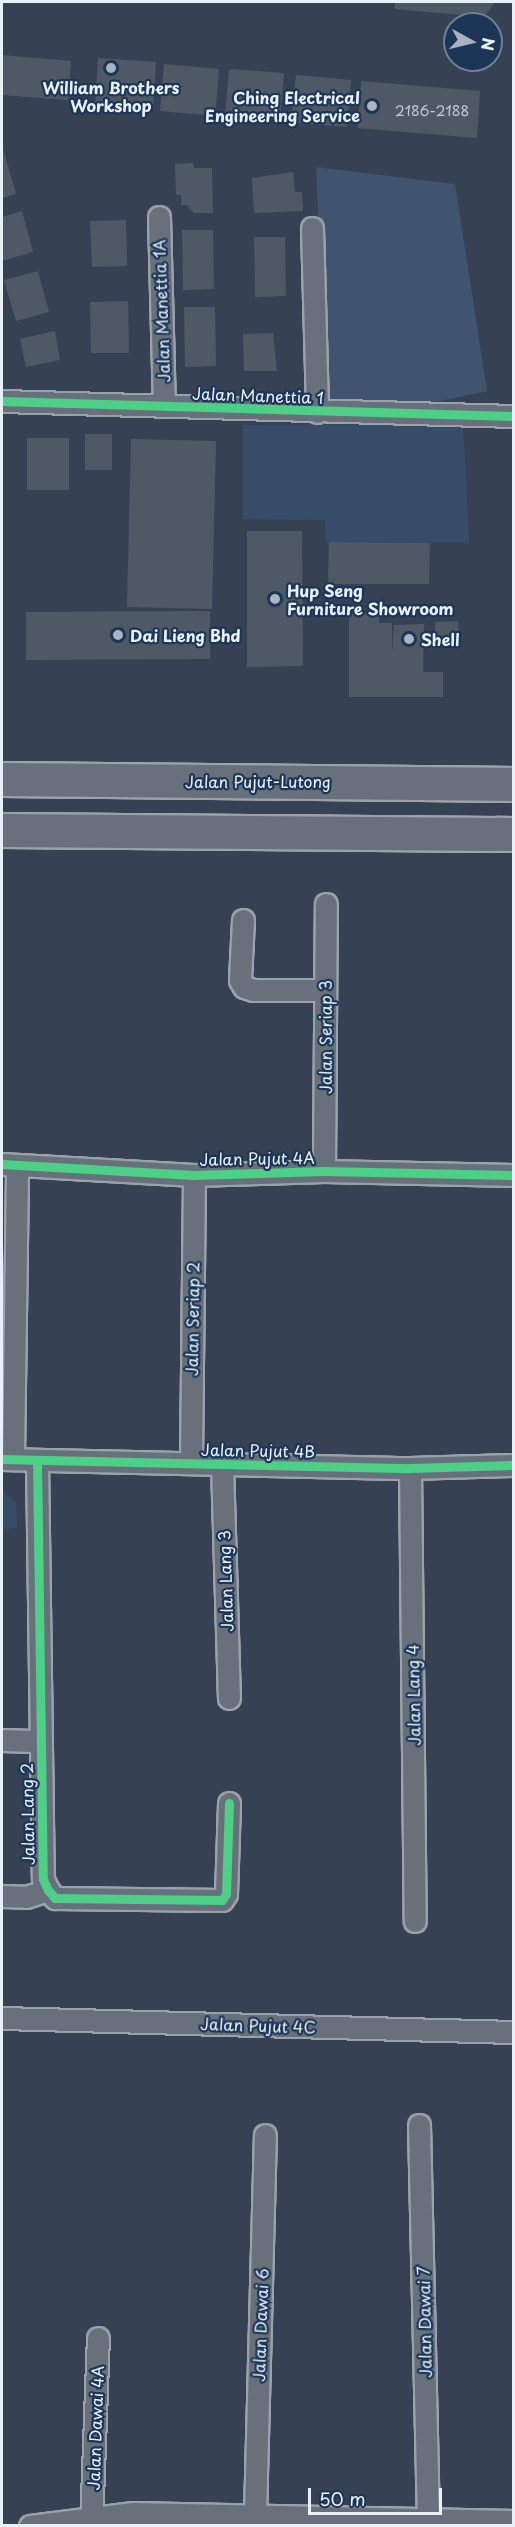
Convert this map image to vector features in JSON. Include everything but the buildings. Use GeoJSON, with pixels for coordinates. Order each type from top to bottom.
{"type":"FeatureCollection","features":[{"type":"Feature","properties":{"kind":"highway","name":"Jalan Pujut-Lutong"},"geometry":{"type":"LineString","coordinates":[[2,779],[513,784]]}},
{"type":"Feature","properties":{"kind":"highway"},"geometry":{"type":"LineString","coordinates":[[2,830],[513,834]]}},
{"type":"Feature","properties":{"kind":"street","name":"Jalan Manettia 1A"},"geometry":{"type":"LineString","coordinates":[[159,217],[164,406]]}},
{"type":"Feature","properties":{"kind":"street"},"geometry":{"type":"LineString","coordinates":[[312,228],[317,412]]}},
{"type":"Feature","properties":{"kind":"street","name":"Jalan Manettia 1"},"geometry":{"type":"LineString","coordinates":[[2,401],[513,416]]}},
{"type":"Feature","properties":{"kind":"street","name":"Jalan Seriap 3"},"geometry":{"type":"LineString","coordinates":[[324,1171],[326,903]]}},
{"type":"Feature","properties":{"kind":"street"},"geometry":{"type":"LineString","coordinates":[[243,921],[240,980],[244,987],[253,990],[325,990]]}},
{"type":"Feature","properties":{"kind":"street"},"geometry":{"type":"LineString","coordinates":[[7,1459],[9,1165]]}},
{"type":"Feature","properties":{"kind":"street","name":"Jalan Pujut 4A"},"geometry":{"type":"LineString","coordinates":[[9,1165],[194,1175],[324,1171],[513,1175]]}},
{"type":"Feature","properties":{"kind":"street","name":"Jalan Seriap 2"},"geometry":{"type":"LineString","coordinates":[[191,1463],[194,1175]]}},
{"type":"Feature","properties":{"kind":"street","name":"Jalan Pujut 4B"},"geometry":{"type":"LineString","coordinates":[[7,1459],[410,1468],[513,1465]]}},
{"type":"Feature","properties":{"kind":"street","name":"Jalan Lang 2"},"geometry":{"type":"LineString","coordinates":[[37,1460],[40,1741],[44,1879],[48,1890]]}},
{"type":"Feature","properties":{"kind":"street","name":"Jalan Lang 3"},"geometry":{"type":"LineString","coordinates":[[222,1464],[229,1698]]}},
{"type":"Feature","properties":{"kind":"street","name":"Jalan Lang 4"},"geometry":{"type":"LineString","coordinates":[[410,1468],[415,1921]]}},
{"type":"Feature","properties":{"kind":"street"},"geometry":{"type":"LineString","coordinates":[[2,1740],[40,1741]]}},
{"type":"Feature","properties":{"kind":"street"},"geometry":{"type":"LineString","coordinates":[[2,1896],[26,1897],[48,1890],[56,1898],[222,1900],[226,1894],[229,1803]]}},
{"type":"Feature","properties":{"kind":"street","name":"Jalan Pujut 4C"},"geometry":{"type":"LineString","coordinates":[[2,2018],[513,2032]]}},
{"type":"Feature","properties":{"kind":"street","name":"Jalan Dawai 7"},"geometry":{"type":"LineString","coordinates":[[419,2125],[428,2519]]}},
{"type":"Feature","properties":{"kind":"street","name":"Jalan Dawai 6"},"geometry":{"type":"LineString","coordinates":[[255,2514],[265,2135]]}},
{"type":"Feature","properties":{"kind":"street","name":"Jalan Dawai 4A"},"geometry":{"type":"LineString","coordinates":[[92,2521],[98,2338]]}},
{"type":"Feature","properties":{"kind":"street"},"geometry":{"type":"LineString","coordinates":[[30,2526],[255,2514],[513,2521]]}},
{"type":"Feature","properties":{"kind":"shaded area"},"geometry":{"type":"Polygon","coordinates":[[[316,167],[455,184],[487,391],[436,402],[326,400],[316,167]]]}},
{"type":"Feature","properties":{"kind":"shaded area"},"geometry":{"type":"Polygon","coordinates":[[[463,424],[469,543],[326,542],[325,520],[243,519],[243,425],[463,424]]]}},
{"type":"Feature","properties":{"kind":"shaded area"},"geometry":{"type":"Polygon","coordinates":[[[2,1492],[16,1502],[17,1528],[2,1529],[2,1492]]]}},
{"type":"Feature","properties":{"kind":"cycle path"},"geometry":{"type":"LineString","coordinates":[[2,401],[514,416]]}},
{"type":"Feature","properties":{"kind":"cycle path"},"geometry":{"type":"LineString","coordinates":[[2,1164],[194,1175],[324,1171],[514,1175]]}},
{"type":"Feature","properties":{"kind":"cycle path"},"geometry":{"type":"LineString","coordinates":[[2,1459],[410,1468],[514,1465]]}},
{"type":"Feature","properties":{"kind":"cycle path"},"geometry":{"type":"LineString","coordinates":[[37,1460],[43,1879],[48,1890],[55,1898],[222,1900],[226,1894],[229,1803]]}},
{"type":"Feature","properties":{"kind":"place","name":"William Brothers Workshop"},"geometry":{"type":"Point","coordinates":[111,68]}},
{"type":"Feature","properties":{"kind":"place","name":"Ching Electrical Engineering Service"},"geometry":{"type":"Point","coordinates":[372,106]}},
{"type":"Feature","properties":{"kind":"place","name":"Hup Seng Furniture Showroom"},"geometry":{"type":"Point","coordinates":[275,599]}},
{"type":"Feature","properties":{"kind":"place","name":"Dai Lieng Bhd"},"geometry":{"type":"Point","coordinates":[118,635]}},
{"type":"Feature","properties":{"kind":"place","name":"Shell"},"geometry":{"type":"Point","coordinates":[409,639]}}]}
